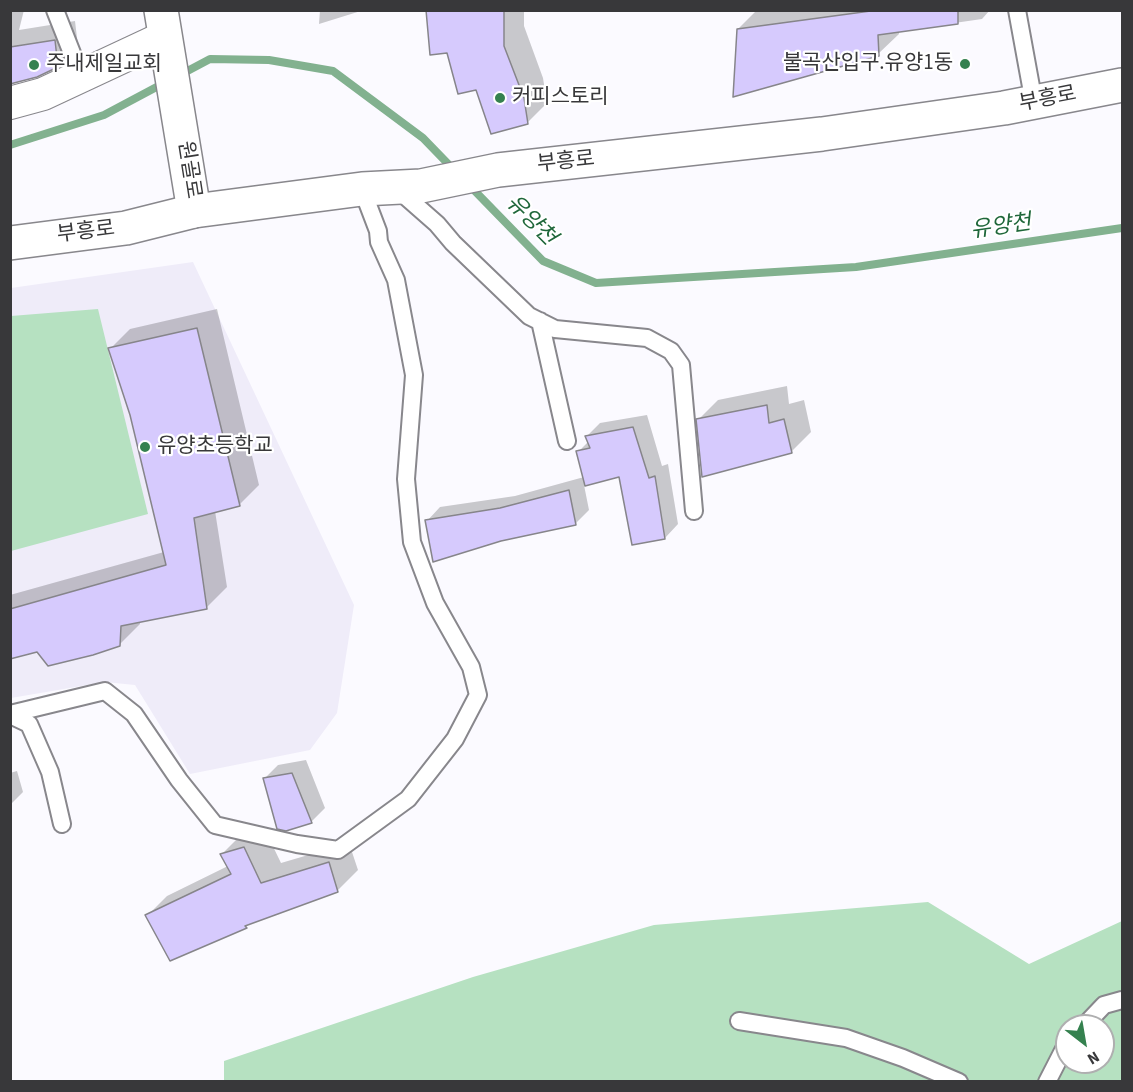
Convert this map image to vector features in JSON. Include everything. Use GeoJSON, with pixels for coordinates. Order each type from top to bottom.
{"type":"FeatureCollection","features":[{"type":"Feature","properties":{"kind":"main road","name":"원골로"},"geometry":{"type":"LineString","coordinates":[[165,35],[194,211]]}},
{"type":"Feature","properties":{"kind":"main road","name":"부흥로"},"geometry":{"type":"LineString","coordinates":[[10,243],[126,228],[194,211],[362,189],[409,187],[498,170],[822,134],[1034,103],[1122,85]]}},
{"type":"Feature","properties":{"kind":"street"},"geometry":{"type":"LineString","coordinates":[[10,103],[43,94],[165,35]]}},
{"type":"Feature","properties":{"kind":"lane"},"geometry":{"type":"LineString","coordinates":[[55,10],[81,76]]}},
{"type":"Feature","properties":{"kind":"lane"},"geometry":{"type":"LineString","coordinates":[[1017,10],[1034,103]]}},
{"type":"Feature","properties":{"kind":"lane"},"geometry":{"type":"LineString","coordinates":[[409,187],[453,243],[529,315],[555,329],[647,338],[670,351],[681,365],[694,511]]}},
{"type":"Feature","properties":{"kind":"lane"},"geometry":{"type":"LineString","coordinates":[[10,714],[105,692],[134,714],[179,780],[215,825],[297,844],[338,850],[408,799],[455,739],[478,695],[471,667],[435,603],[412,542],[406,479],[414,375],[396,280],[379,242],[378,231],[362,189]]}},
{"type":"Feature","properties":{"kind":"lane"},"geometry":{"type":"LineString","coordinates":[[540,321],[567,441]]}},
{"type":"Feature","properties":{"kind":"lane"},"geometry":{"type":"LineString","coordinates":[[10,714],[29,724],[50,772],[62,824]]}},
{"type":"Feature","properties":{"kind":"lane"},"geometry":{"type":"LineString","coordinates":[[1095,1014],[1104,1005],[1122,1000]]}},
{"type":"Feature","properties":{"kind":"lane"},"geometry":{"type":"LineString","coordinates":[[739,1021],[846,1038],[903,1058],[959,1082]]}},
{"type":"Feature","properties":{"kind":"lane"},"geometry":{"type":"LineString","coordinates":[[1047,1082],[1055,1066]]}},
{"type":"Feature","properties":{"kind":"shaded area","name":"유양초등학교"},"geometry":{"type":"Polygon","coordinates":[[[193,262],[354,605],[337,713],[310,750],[190,774],[135,685],[105,682],[11,698],[11,288],[193,262]]]}},
{"type":"Feature","properties":{"kind":"green space"},"geometry":{"type":"Polygon","coordinates":[[[98,309],[148,514],[11,551],[11,316],[98,309]]]}},
{"type":"Feature","properties":{"kind":"green space"},"geometry":{"type":"Polygon","coordinates":[[[928,902],[1029,964],[1122,921],[1122,1081],[224,1082],[224,1061],[473,977],[654,925],[928,902]]]}},
{"type":"Feature","properties":{"kind":"building"},"geometry":{"type":"Polygon","coordinates":[[[426,10],[504,10],[504,46],[524,98],[528,124],[491,134],[476,90],[458,94],[447,53],[430,55],[426,10]]]}},
{"type":"Feature","properties":{"kind":"building"},"geometry":{"type":"Polygon","coordinates":[[[878,10],[958,10],[958,24],[878,35],[879,56],[733,97],[737,29],[878,10]]]}},
{"type":"Feature","properties":{"kind":"building","name":"주내제일교회"},"geometry":{"type":"Polygon","coordinates":[[[55,40],[58,67],[37,77],[10,84],[10,47],[55,40]]]}},
{"type":"Feature","properties":{"kind":"building"},"geometry":{"type":"Polygon","coordinates":[[[197,328],[240,506],[194,518],[207,609],[121,626],[120,646],[93,655],[48,666],[37,652],[10,659],[10,609],[166,565],[130,415],[108,348],[197,328]]]}},
{"type":"Feature","properties":{"kind":"building"},"geometry":{"type":"Polygon","coordinates":[[[767,405],[769,423],[784,419],[792,453],[702,477],[696,419],[767,405]]]}},
{"type":"Feature","properties":{"kind":"building"},"geometry":{"type":"Polygon","coordinates":[[[633,427],[649,478],[655,476],[665,539],[632,545],[619,477],[585,486],[576,451],[590,448],[585,436],[633,427]]]}},
{"type":"Feature","properties":{"kind":"building"},"geometry":{"type":"Polygon","coordinates":[[[569,490],[576,525],[501,541],[433,562],[425,520],[500,508],[569,490]]]}},
{"type":"Feature","properties":{"kind":"building"},"geometry":{"type":"Polygon","coordinates":[[[292,773],[312,823],[286,831],[277,829],[263,778],[292,773]]]}},
{"type":"Feature","properties":{"kind":"building"},"geometry":{"type":"Polygon","coordinates":[[[244,847],[261,883],[329,862],[338,892],[245,926],[247,928],[170,961],[145,915],[231,874],[220,854],[244,847]]]}},
{"type":"Feature","properties":{"kind":"waterway","name":"유양천"},"geometry":{"type":"LineString","coordinates":[[178,76],[210,59],[269,60],[333,71],[423,138],[454,170]]}},
{"type":"Feature","properties":{"kind":"waterway","name":"유양천"},"geometry":{"type":"LineString","coordinates":[[10,145],[104,115],[166,82]]}},
{"type":"Feature","properties":{"kind":"waterway","name":"유양천"},"geometry":{"type":"LineString","coordinates":[[469,185],[543,261],[596,283],[856,267],[1122,228]]}},
{"type":"Feature","properties":{"kind":"place","name":"불곡산입구.유양1동"},"geometry":{"type":"Point","coordinates":[965,64]}},
{"type":"Feature","properties":{"kind":"place","name":"주내제일교회"},"geometry":{"type":"Point","coordinates":[34,65]}},
{"type":"Feature","properties":{"kind":"place","name":"커피스토리"},"geometry":{"type":"Point","coordinates":[500,98]}},
{"type":"Feature","properties":{"kind":"place","name":"유양초등학교"},"geometry":{"type":"Point","coordinates":[145,447]}}]}
